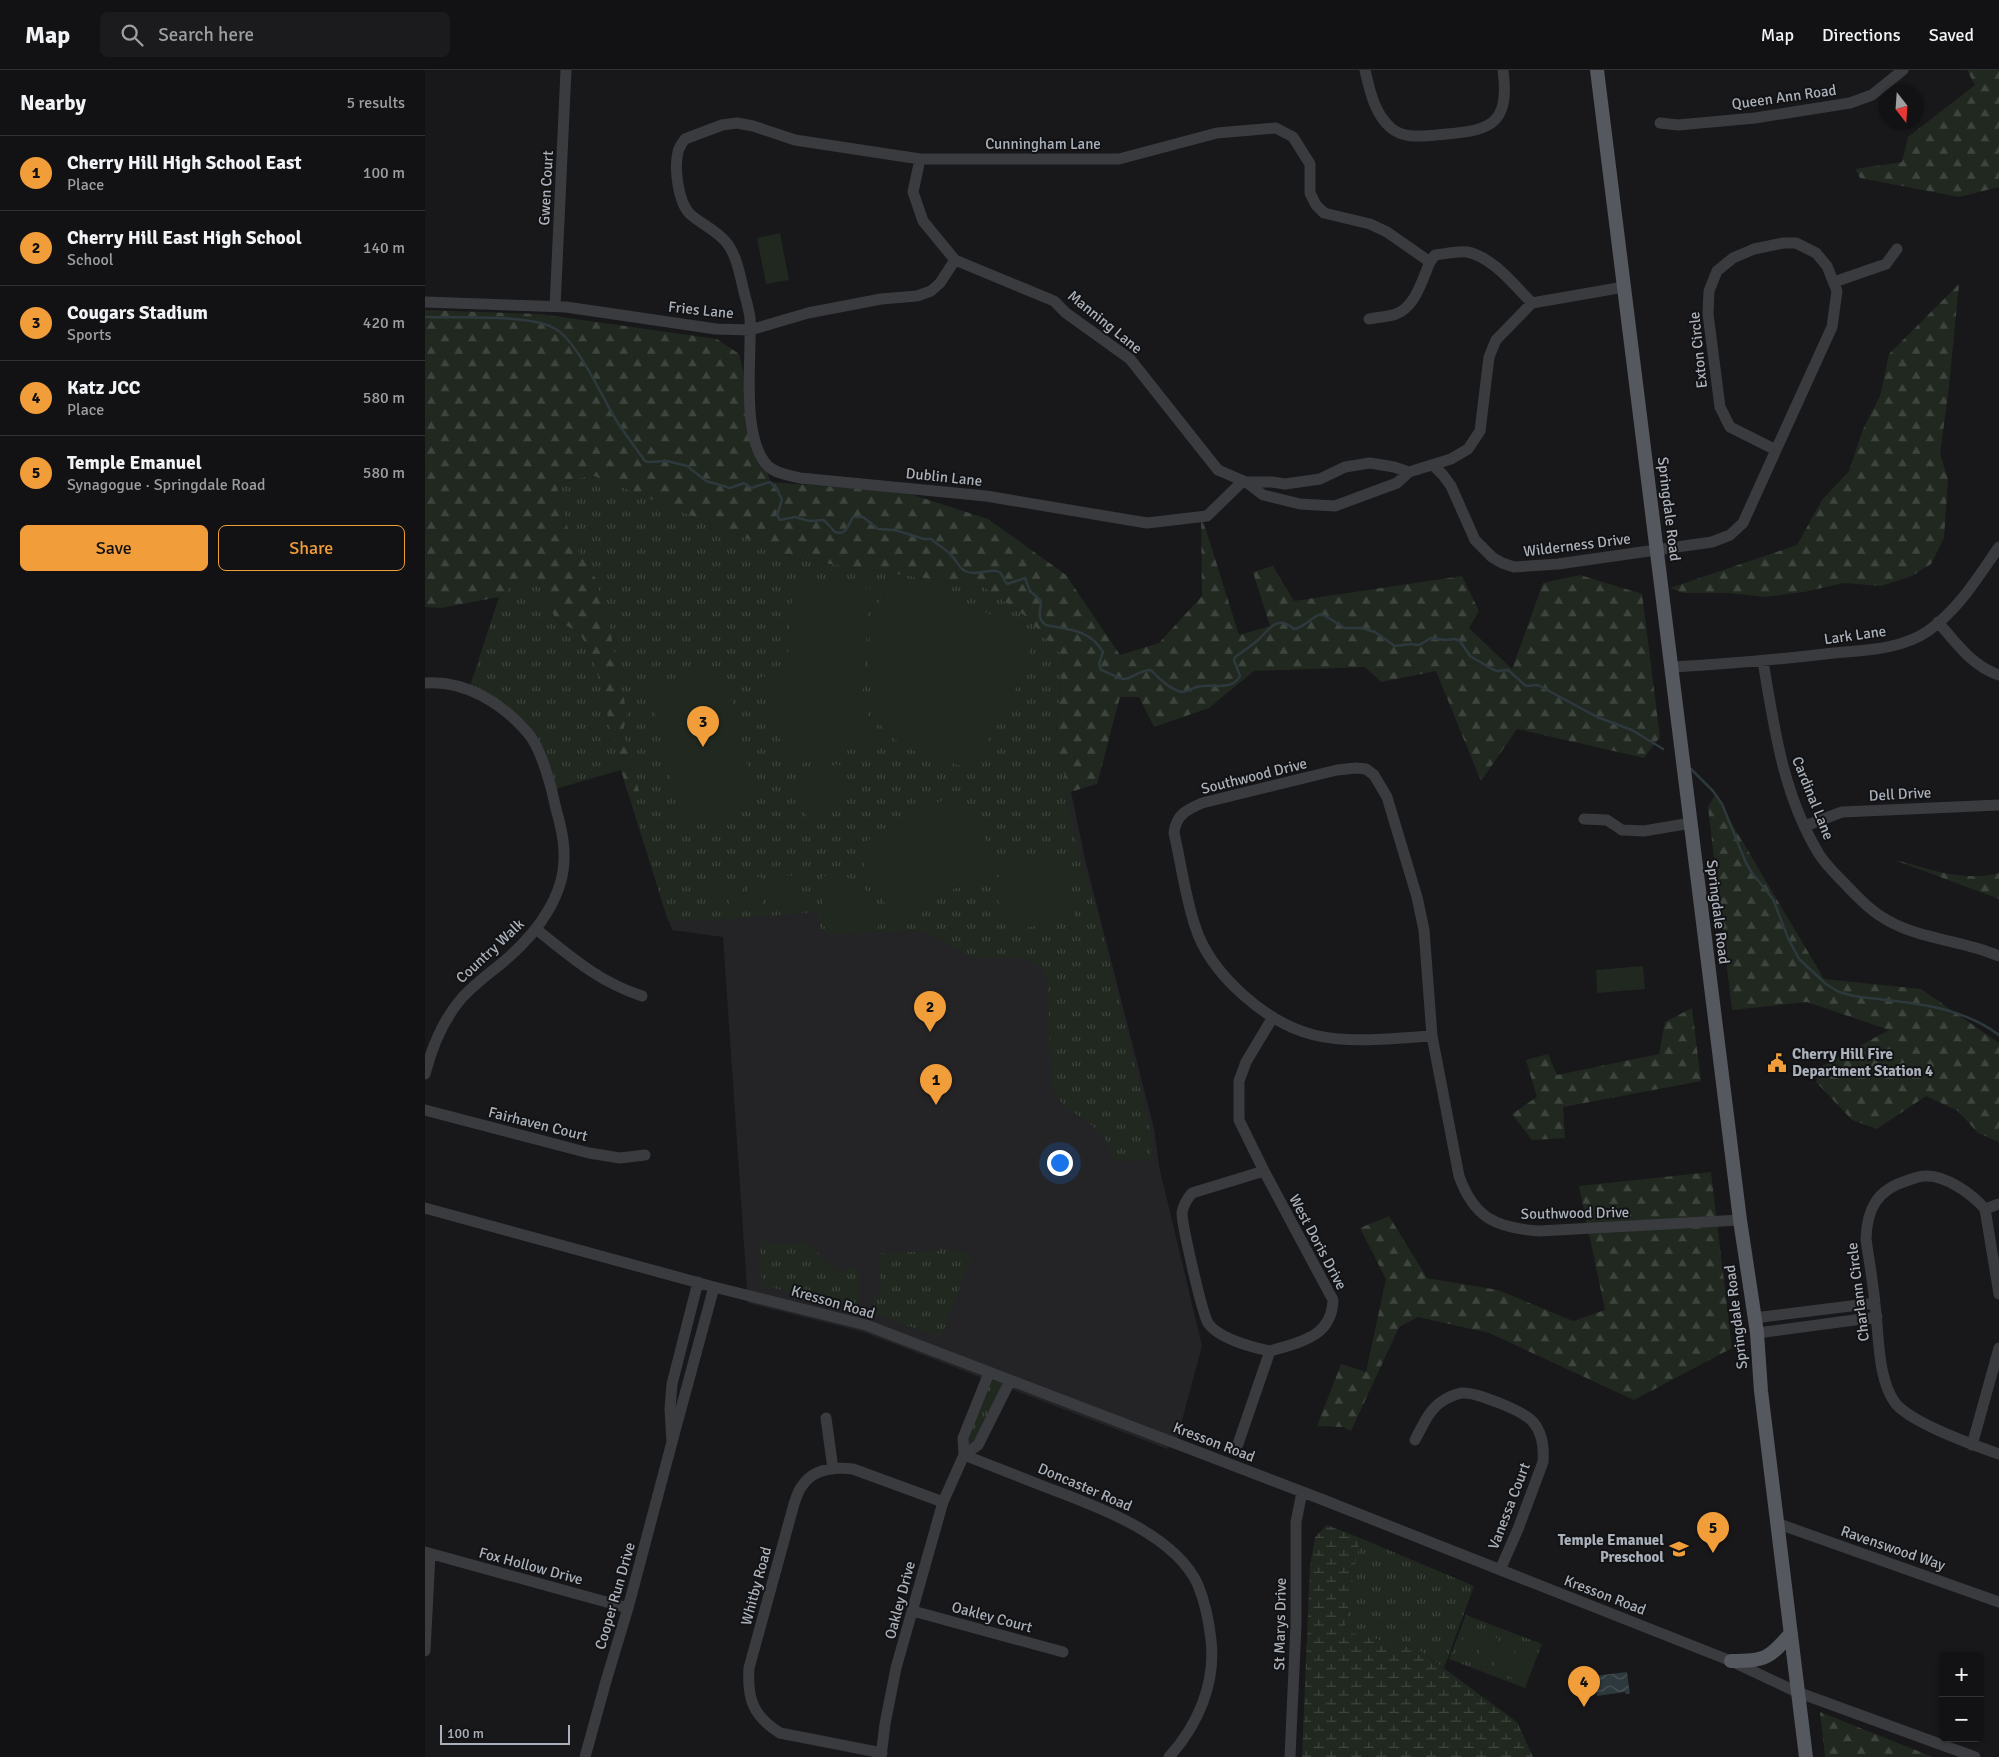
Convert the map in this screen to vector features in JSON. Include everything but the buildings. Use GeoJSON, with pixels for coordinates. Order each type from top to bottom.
{"type":"FeatureCollection","features":[{"type":"Feature","properties":{"kind":"main road","name":"Springdale Road"},"geometry":{"type":"LineString","coordinates":[[1597,70],[1673,668],[1740,1220],[1757,1333],[1760,1382],[1776,1523],[1806,1757]]}},
{"type":"Feature","properties":{"kind":"main road"},"geometry":{"type":"LineString","coordinates":[[1731,1661],[1752,1661],[1765,1658],[1777,1651],[1791,1633]]}},
{"type":"Feature","properties":{"kind":"street","name":"Gwen Court"},"geometry":{"type":"LineString","coordinates":[[555,307],[566,70]]}},
{"type":"Feature","properties":{"kind":"street"},"geometry":{"type":"LineString","coordinates":[[1365,70],[1373,102],[1379,115],[1392,129],[1414,136],[1473,132],[1486,128],[1493,123],[1503,106],[1505,96],[1503,70]]}},
{"type":"Feature","properties":{"kind":"street","name":"Queen Ann Road"},"geometry":{"type":"LineString","coordinates":[[1660,124],[1678,125],[1755,118],[1849,103],[1872,94],[1903,70]]}},
{"type":"Feature","properties":{"kind":"street","name":"Cunningham Lane"},"geometry":{"type":"LineString","coordinates":[[750,330],[747,303],[736,262],[727,243],[689,213],[681,195],[676,172],[678,151],[685,138],[722,125],[737,123],[753,126],[795,140],[920,159],[1119,159],[1217,133],[1276,128],[1293,137],[1310,164],[1310,193],[1316,205],[1325,213],[1370,224],[1387,232],[1430,262]]}},
{"type":"Feature","properties":{"kind":"street","name":"Manning Lane"},"geometry":{"type":"LineString","coordinates":[[920,159],[913,192],[920,214],[923,221],[955,260],[1054,301],[1066,314],[1130,359],[1218,470],[1244,482],[1263,495],[1299,504],[1335,506],[1397,483],[1409,472],[1451,459],[1468,449],[1480,431],[1489,357],[1496,340],[1532,303]]}},
{"type":"Feature","properties":{"kind":"street","name":"Exton Circle"},"geometry":{"type":"LineString","coordinates":[[1658,550],[1712,542],[1729,536],[1743,523],[1832,327],[1837,291],[1834,282],[1827,266],[1816,254],[1796,243],[1783,243],[1753,249],[1733,258],[1717,271],[1709,291],[1708,314],[1720,407],[1730,427],[1776,450]]}},
{"type":"Feature","properties":{"kind":"street"},"geometry":{"type":"LineString","coordinates":[[1834,282],[1886,264],[1897,249]]}},
{"type":"Feature","properties":{"kind":"street"},"geometry":{"type":"LineString","coordinates":[[1369,319],[1395,314],[1407,308],[1412,302],[1435,255],[1450,253],[1465,252],[1479,256],[1502,274],[1532,303],[1624,287]]}},
{"type":"Feature","properties":{"kind":"street","name":"Fries Lane"},"geometry":{"type":"LineString","coordinates":[[425,302],[555,307],[716,329],[750,330],[808,313],[881,299],[917,296],[931,291],[940,282],[955,260]]}},
{"type":"Feature","properties":{"kind":"street","name":"Dublin Lane"},"geometry":{"type":"LineString","coordinates":[[750,330],[749,387],[753,432],[757,448],[763,459],[769,467],[780,473],[800,478],[986,496],[1147,523],[1207,516],[1244,482]]}},
{"type":"Feature","properties":{"kind":"street","name":"Manning Lane"},"geometry":{"type":"LineString","coordinates":[[1244,482],[1285,484],[1320,479],[1345,467],[1370,463],[1409,472]]}},
{"type":"Feature","properties":{"kind":"street","name":"Wilderness Drive"},"geometry":{"type":"LineString","coordinates":[[1433,466],[1451,486],[1475,540],[1501,563],[1515,566],[1549,565],[1658,550]]}},
{"type":"Feature","properties":{"kind":"street","name":"Lark Lane"},"geometry":{"type":"LineString","coordinates":[[1673,668],[1763,661],[1881,648],[1908,641],[1927,631],[1956,606],[1999,547]]}},
{"type":"Feature","properties":{"kind":"street"},"geometry":{"type":"LineString","coordinates":[[1938,622],[1974,662],[1988,671],[1999,675]]}},
{"type":"Feature","properties":{"kind":"street","name":"Cardinal Lane"},"geometry":{"type":"LineString","coordinates":[[1763,661],[1782,767],[1805,826],[1820,854],[1832,870],[1867,906],[1887,920],[1910,931],[1981,948],[1999,956]]}},
{"type":"Feature","properties":{"kind":"street","name":"Country Walk"},"geometry":{"type":"LineString","coordinates":[[425,683],[448,684],[481,694],[521,724],[532,738],[552,790],[563,840],[564,855],[559,885],[551,905],[536,929],[509,957],[460,1000],[435,1040],[425,1074]]}},
{"type":"Feature","properties":{"kind":"street","name":"Southwood Drive"},"geometry":{"type":"LineString","coordinates":[[1432,1036],[1354,1039],[1316,1036],[1291,1027],[1273,1017],[1245,996],[1226,978],[1195,928],[1175,833],[1175,824],[1179,817],[1186,810],[1202,803],[1337,770],[1356,768],[1366,770],[1374,775],[1383,790],[1417,897],[1424,930],[1432,1036],[1462,1185],[1472,1205],[1497,1223],[1515,1229],[1539,1231],[1740,1220]]}},
{"type":"Feature","properties":{"kind":"street","name":"Dell Drive"},"geometry":{"type":"LineString","coordinates":[[1805,826],[1842,812],[1999,805]]}},
{"type":"Feature","properties":{"kind":"street"},"geometry":{"type":"LineString","coordinates":[[1584,819],[1607,820],[1622,830],[1644,831],[1691,824]]}},
{"type":"Feature","properties":{"kind":"street"},"geometry":{"type":"LineString","coordinates":[[536,929],[586,968],[619,988],[642,996]]}},
{"type":"Feature","properties":{"kind":"street","name":"West Doris Drive"},"geometry":{"type":"LineString","coordinates":[[1270,1352],[1301,1342],[1320,1332],[1333,1312],[1333,1300],[1239,1120],[1239,1081],[1246,1062],[1273,1017]]}},
{"type":"Feature","properties":{"kind":"street","name":"Fairhaven Court"},"geometry":{"type":"LineString","coordinates":[[425,1110],[589,1153],[620,1158],[645,1155]]}},
{"type":"Feature","properties":{"kind":"street"},"geometry":{"type":"LineString","coordinates":[[1239,1444],[1270,1352],[1227,1337],[1207,1322],[1201,1306],[1182,1216],[1187,1199],[1192,1193],[1264,1171]]}},
{"type":"Feature","properties":{"kind":"street","name":"Charlann Circle"},"geometry":{"type":"LineString","coordinates":[[1985,1209],[1963,1189],[1931,1176],[1923,1176],[1894,1185],[1885,1191],[1874,1204],[1866,1225],[1866,1239],[1885,1384],[1890,1395],[1897,1405],[1910,1416],[1999,1454]]}},
{"type":"Feature","properties":{"kind":"street"},"geometry":{"type":"LineString","coordinates":[[1999,1204],[1985,1209],[1999,1294]]}},
{"type":"Feature","properties":{"kind":"street","name":"Kresson Road"},"geometry":{"type":"LineString","coordinates":[[425,1208],[698,1282],[866,1325],[1501,1570],[1731,1661],[1797,1692],[1975,1757]]}},
{"type":"Feature","properties":{"kind":"street","name":"Cooper Run Drive"},"geometry":{"type":"LineString","coordinates":[[672,1442],[671,1384],[698,1282]]}},
{"type":"Feature","properties":{"kind":"street","name":"Cooper Run Drive"},"geometry":{"type":"LineString","coordinates":[[585,1757],[628,1608],[715,1286]]}},
{"type":"Feature","properties":{"kind":"street"},"geometry":{"type":"LineString","coordinates":[[1754,1318],[1875,1303]]}},
{"type":"Feature","properties":{"kind":"street"},"geometry":{"type":"LineString","coordinates":[[1757,1333],[1877,1317]]}},
{"type":"Feature","properties":{"kind":"street"},"geometry":{"type":"LineString","coordinates":[[1972,1444],[1999,1348]]}},
{"type":"Feature","properties":{"kind":"street"},"geometry":{"type":"LineString","coordinates":[[964,1455],[963,1438],[989,1373]]}},
{"type":"Feature","properties":{"kind":"street"},"geometry":{"type":"LineString","coordinates":[[964,1455],[978,1445],[1010,1381]]}},
{"type":"Feature","properties":{"kind":"street","name":"Vanessa Court"},"geometry":{"type":"LineString","coordinates":[[1415,1440],[1433,1408],[1453,1396],[1463,1393],[1476,1394],[1527,1416],[1535,1423],[1542,1440],[1544,1450],[1543,1462],[1501,1570]]}},
{"type":"Feature","properties":{"kind":"street"},"geometry":{"type":"LineString","coordinates":[[826,1418],[833,1469]]}},
{"type":"Feature","properties":{"kind":"street","name":"Oakley Drive"},"geometry":{"type":"LineString","coordinates":[[881,1755],[896,1668],[943,1502],[964,1455]]}},
{"type":"Feature","properties":{"kind":"street","name":"Doncaster Road"},"geometry":{"type":"LineString","coordinates":[[964,1455],[1099,1507],[1127,1520],[1170,1550],[1187,1569],[1197,1584],[1203,1601],[1213,1654],[1208,1688],[1199,1713],[1186,1739],[1169,1757]]}},
{"type":"Feature","properties":{"kind":"street","name":"Whitby Road"},"geometry":{"type":"LineString","coordinates":[[881,1755],[780,1733],[769,1726],[757,1713],[750,1698],[749,1668],[794,1504],[801,1486],[808,1479],[823,1471],[853,1469],[943,1502]]}},
{"type":"Feature","properties":{"kind":"street","name":"St Marys Drive"},"geometry":{"type":"LineString","coordinates":[[1290,1757],[1297,1625],[1297,1522],[1302,1492]]}},
{"type":"Feature","properties":{"kind":"street","name":"Ravenswood Way"},"geometry":{"type":"LineString","coordinates":[[1776,1523],[1999,1602]]}},
{"type":"Feature","properties":{"kind":"street"},"geometry":{"type":"LineString","coordinates":[[425,1651],[428,1553]]}},
{"type":"Feature","properties":{"kind":"street","name":"Fox Hollow Drive"},"geometry":{"type":"LineString","coordinates":[[428,1553],[628,1608]]}},
{"type":"Feature","properties":{"kind":"street","name":"Oakley Court"},"geometry":{"type":"LineString","coordinates":[[913,1611],[1063,1652]]}},
{"type":"Feature","properties":{"kind":"shaded area"},"geometry":{"type":"Polygon","coordinates":[[[1061,743],[1085,859],[1154,1128],[1159,1166],[1202,1346],[1177,1439],[1167,1449],[863,1332],[748,1303],[723,937],[672,930],[619,765],[1061,743]]]}},
{"type":"Feature","properties":{"kind":"green space"},"geometry":{"type":"Polygon","coordinates":[[[1967,70],[1999,70],[1999,187],[1959,197],[1860,178],[1855,169],[1902,162],[1908,137],[1917,130],[1924,130],[1924,125],[1975,85],[1967,70]]]}},
{"type":"Feature","properties":{"kind":"green space"},"geometry":{"type":"Polygon","coordinates":[[[780,233],[789,280],[766,284],[757,238],[780,233]]]}},
{"type":"Feature","properties":{"kind":"green space"},"geometry":{"type":"Polygon","coordinates":[[[1959,284],[1949,387],[1940,454],[1948,479],[1944,538],[1931,564],[1912,576],[1881,586],[1844,583],[1804,592],[1765,597],[1729,593],[1683,593],[1670,588],[1797,545],[1822,500],[1849,471],[1863,429],[1880,396],[1889,354],[1959,284]]]}},
{"type":"Feature","properties":{"kind":"green space"},"geometry":{"type":"Polygon","coordinates":[[[425,310],[540,314],[717,339],[739,354],[770,482],[904,492],[988,519],[1066,575],[1120,655],[1159,643],[1202,596],[1201,514],[1239,635],[1270,626],[1253,572],[1273,566],[1294,601],[1462,576],[1479,611],[1469,628],[1512,669],[1543,583],[1580,575],[1642,594],[1660,737],[1644,758],[1517,729],[1481,781],[1436,671],[1381,682],[1365,667],[1254,671],[1209,708],[1154,727],[1139,697],[1120,697],[1097,784],[1070,792],[1055,744],[1063,657],[1028,618],[984,587],[797,559],[592,475],[556,484],[571,540],[596,579],[610,630],[627,714],[623,731],[641,799],[631,801],[621,770],[595,664],[580,633],[556,620],[536,579],[520,579],[499,597],[441,608],[425,607],[425,310]]]}},
{"type":"Feature","properties":{"kind":"green space"},"geometry":{"type":"Polygon","coordinates":[[[592,475],[797,559],[984,587],[1028,618],[1063,657],[1055,744],[1070,792],[1070,815],[1074,834],[1101,926],[1150,1127],[1151,1159],[1114,1162],[1108,1145],[1097,1129],[1067,1107],[1055,1094],[1051,1086],[1048,983],[1043,972],[1036,964],[1019,958],[977,957],[933,935],[922,932],[827,934],[821,929],[817,912],[732,919],[668,921],[621,770],[552,790],[532,738],[469,689],[499,597],[520,579],[536,579],[556,620],[580,633],[594,661],[556,484],[592,475]]]}},
{"type":"Feature","properties":{"kind":"green space"},"geometry":{"type":"Polygon","coordinates":[[[898,580],[925,581],[1022,631],[1031,660],[973,769],[914,751],[893,738],[878,719],[870,689],[869,654],[872,622],[879,602],[898,580]]]}},
{"type":"Feature","properties":{"kind":"green space"},"geometry":{"type":"Polygon","coordinates":[[[793,582],[870,587],[862,703],[873,726],[877,742],[792,766],[788,763],[759,678],[787,670],[793,582]]]}},
{"type":"Feature","properties":{"kind":"green space"},"geometry":{"type":"Polygon","coordinates":[[[724,668],[757,807],[682,825],[649,686],[724,668]]]}},
{"type":"Feature","properties":{"kind":"green space"},"geometry":{"type":"Polygon","coordinates":[[[839,764],[843,781],[837,801],[821,817],[808,822],[797,779],[798,775],[839,764]]]}},
{"type":"Feature","properties":{"kind":"green space"},"geometry":{"type":"Polygon","coordinates":[[[960,791],[999,865],[894,921],[855,847],[960,791]]]}},
{"type":"Feature","properties":{"kind":"green space"},"geometry":{"type":"Polygon","coordinates":[[[1715,795],[1824,979],[1921,989],[1999,1043],[1999,1142],[1978,1133],[1958,1111],[1926,1096],[1877,1129],[1852,1120],[1816,1082],[1819,1068],[1889,1030],[1807,1002],[1732,1010],[1708,807],[1715,795]]]}},
{"type":"Feature","properties":{"kind":"green space"},"geometry":{"type":"Polygon","coordinates":[[[1043,858],[1069,859],[1074,916],[1070,921],[1009,930],[998,898],[997,880],[1000,873],[1013,862],[1043,858]]]}},
{"type":"Feature","properties":{"kind":"green space"},"geometry":{"type":"Polygon","coordinates":[[[1892,859],[1959,875],[1986,876],[1999,873],[1999,899],[1892,859]]]}},
{"type":"Feature","properties":{"kind":"green space"},"geometry":{"type":"Polygon","coordinates":[[[799,875],[800,906],[786,907],[784,876],[799,875]]]}},
{"type":"Feature","properties":{"kind":"green space"},"geometry":{"type":"Polygon","coordinates":[[[780,876],[782,907],[767,908],[766,877],[780,876]]]}},
{"type":"Feature","properties":{"kind":"green space"},"geometry":{"type":"Polygon","coordinates":[[[822,876],[836,876],[856,881],[866,890],[876,911],[878,931],[832,933],[824,926],[822,876]]]}},
{"type":"Feature","properties":{"kind":"green space"},"geometry":{"type":"Polygon","coordinates":[[[761,877],[763,908],[748,909],[747,878],[761,877]]]}},
{"type":"Feature","properties":{"kind":"green space"},"geometry":{"type":"Polygon","coordinates":[[[723,879],[724,910],[710,911],[708,880],[723,879]]]}},
{"type":"Feature","properties":{"kind":"green space"},"geometry":{"type":"Polygon","coordinates":[[[742,879],[744,909],[729,910],[728,880],[742,879]]]}},
{"type":"Feature","properties":{"kind":"green space"},"geometry":{"type":"Polygon","coordinates":[[[1643,966],[1645,989],[1597,993],[1596,970],[1643,966]]]}},
{"type":"Feature","properties":{"kind":"green space"},"geometry":{"type":"Polygon","coordinates":[[[1692,1008],[1701,1081],[1563,1107],[1565,1138],[1532,1140],[1512,1114],[1537,1097],[1526,1060],[1548,1054],[1557,1075],[1659,1054],[1665,1022],[1692,1008]]]}},
{"type":"Feature","properties":{"kind":"green space"},"geometry":{"type":"Polygon","coordinates":[[[1711,1172],[1732,1348],[1634,1400],[1489,1333],[1418,1317],[1399,1327],[1351,1431],[1343,1427],[1317,1426],[1341,1364],[1366,1372],[1386,1279],[1360,1228],[1389,1216],[1427,1278],[1498,1290],[1573,1321],[1605,1310],[1579,1186],[1711,1172]]]}},
{"type":"Feature","properties":{"kind":"green space"},"geometry":{"type":"Polygon","coordinates":[[[763,1237],[764,1244],[808,1243],[841,1275],[849,1268],[856,1267],[859,1272],[860,1310],[762,1285],[760,1238],[763,1237]]]}},
{"type":"Feature","properties":{"kind":"green space"},"geometry":{"type":"Polygon","coordinates":[[[941,1247],[969,1254],[971,1258],[941,1337],[874,1314],[873,1294],[881,1292],[881,1253],[939,1251],[941,1247]]]}},
{"type":"Feature","properties":{"kind":"green space"},"geometry":{"type":"Polygon","coordinates":[[[989,1373],[1010,1381],[978,1445],[964,1455],[989,1373]]]}},
{"type":"Feature","properties":{"kind":"green space"},"geometry":{"type":"Polygon","coordinates":[[[1327,1525],[1360,1538],[1344,1631],[1419,1650],[1517,1722],[1533,1757],[1302,1757],[1310,1566],[1315,1537],[1327,1525]]]}},
{"type":"Feature","properties":{"kind":"green space"},"geometry":{"type":"Polygon","coordinates":[[[1360,1538],[1474,1586],[1444,1668],[1419,1650],[1344,1631],[1360,1538]]]}},
{"type":"Feature","properties":{"kind":"green space"},"geometry":{"type":"Polygon","coordinates":[[[1466,1615],[1542,1644],[1525,1688],[1449,1659],[1466,1615]]]}},
{"type":"Feature","properties":{"kind":"green space"},"geometry":{"type":"Polygon","coordinates":[[[1468,1627],[1481,1632],[1470,1661],[1456,1656],[1468,1627]]]}},
{"type":"Feature","properties":{"kind":"green space"},"geometry":{"type":"Polygon","coordinates":[[[1486,1634],[1499,1639],[1488,1668],[1475,1663],[1486,1634]]]}},
{"type":"Feature","properties":{"kind":"green space"},"geometry":{"type":"Polygon","coordinates":[[[1503,1640],[1517,1646],[1505,1675],[1492,1670],[1503,1640]]]}},
{"type":"Feature","properties":{"kind":"green space"},"geometry":{"type":"Polygon","coordinates":[[[1519,1645],[1538,1652],[1526,1683],[1507,1676],[1519,1645]]]}},
{"type":"Feature","properties":{"kind":"green space"},"geometry":{"type":"Polygon","coordinates":[[[1820,1712],[1933,1757],[1825,1757],[1820,1712]]]}},
{"type":"Feature","properties":{"kind":"water"},"geometry":{"type":"Polygon","coordinates":[[[1627,1672],[1630,1694],[1625,1692],[1597,1696],[1594,1676],[1627,1672]]]}},
{"type":"Feature","properties":{"kind":"waterway"},"geometry":{"type":"LineString","coordinates":[[425,317],[510,319],[543,324],[554,328],[563,334],[580,356],[616,420],[645,461],[667,461],[687,466],[706,481],[730,488],[744,483],[751,488],[770,482],[777,489],[782,500],[777,515],[780,520],[795,517],[809,521],[824,520],[835,532],[841,533],[846,530],[853,517],[863,517],[878,529],[895,530],[924,539],[931,539],[950,554],[961,568],[969,573],[996,571],[1002,574],[1007,584],[1025,578],[1030,591],[1041,601],[1041,620],[1046,625],[1078,632],[1092,639],[1103,652],[1099,664],[1101,670],[1118,677],[1127,679],[1143,671],[1151,670],[1169,686],[1182,692],[1199,686],[1232,684],[1240,676],[1234,660],[1235,657],[1270,628],[1278,623],[1283,623],[1294,629],[1298,628],[1322,614],[1345,628],[1361,628],[1375,632],[1395,646],[1419,645],[1431,638],[1455,639],[1460,641],[1470,656],[1492,669],[1497,671],[1508,670],[1526,686],[1538,685],[1597,717],[1632,730],[1663,749]]}},
{"type":"Feature","properties":{"kind":"waterway"},"geometry":{"type":"LineString","coordinates":[[1691,769],[1713,791],[1722,804],[1746,863],[1773,899],[1788,938],[1799,959],[1826,984],[1839,992],[1854,996],[1948,1010],[1983,1024],[1999,1035]]}},
{"type":"Feature","properties":{"kind":"place","name":"Cougars Stadium"},"geometry":{"type":"Point","coordinates":[703,747]}},
{"type":"Feature","properties":{"kind":"place","name":"Cherry Hill East High School"},"geometry":{"type":"Point","coordinates":[930,1032]}},
{"type":"Feature","properties":{"kind":"place","name":"Cherry Hill Fire Department Station 4"},"geometry":{"type":"Point","coordinates":[1777,1063]}},
{"type":"Feature","properties":{"kind":"place","name":"Cherry Hill High School East"},"geometry":{"type":"Point","coordinates":[936,1105]}},
{"type":"Feature","properties":{"kind":"place","name":"Temple Emanuel Preschool"},"geometry":{"type":"Point","coordinates":[1679,1549]}},
{"type":"Feature","properties":{"kind":"place","name":"Temple Emanuel"},"geometry":{"type":"Point","coordinates":[1713,1553]}},
{"type":"Feature","properties":{"kind":"place","name":"Katz JCC"},"geometry":{"type":"Point","coordinates":[1584,1707]}}]}
